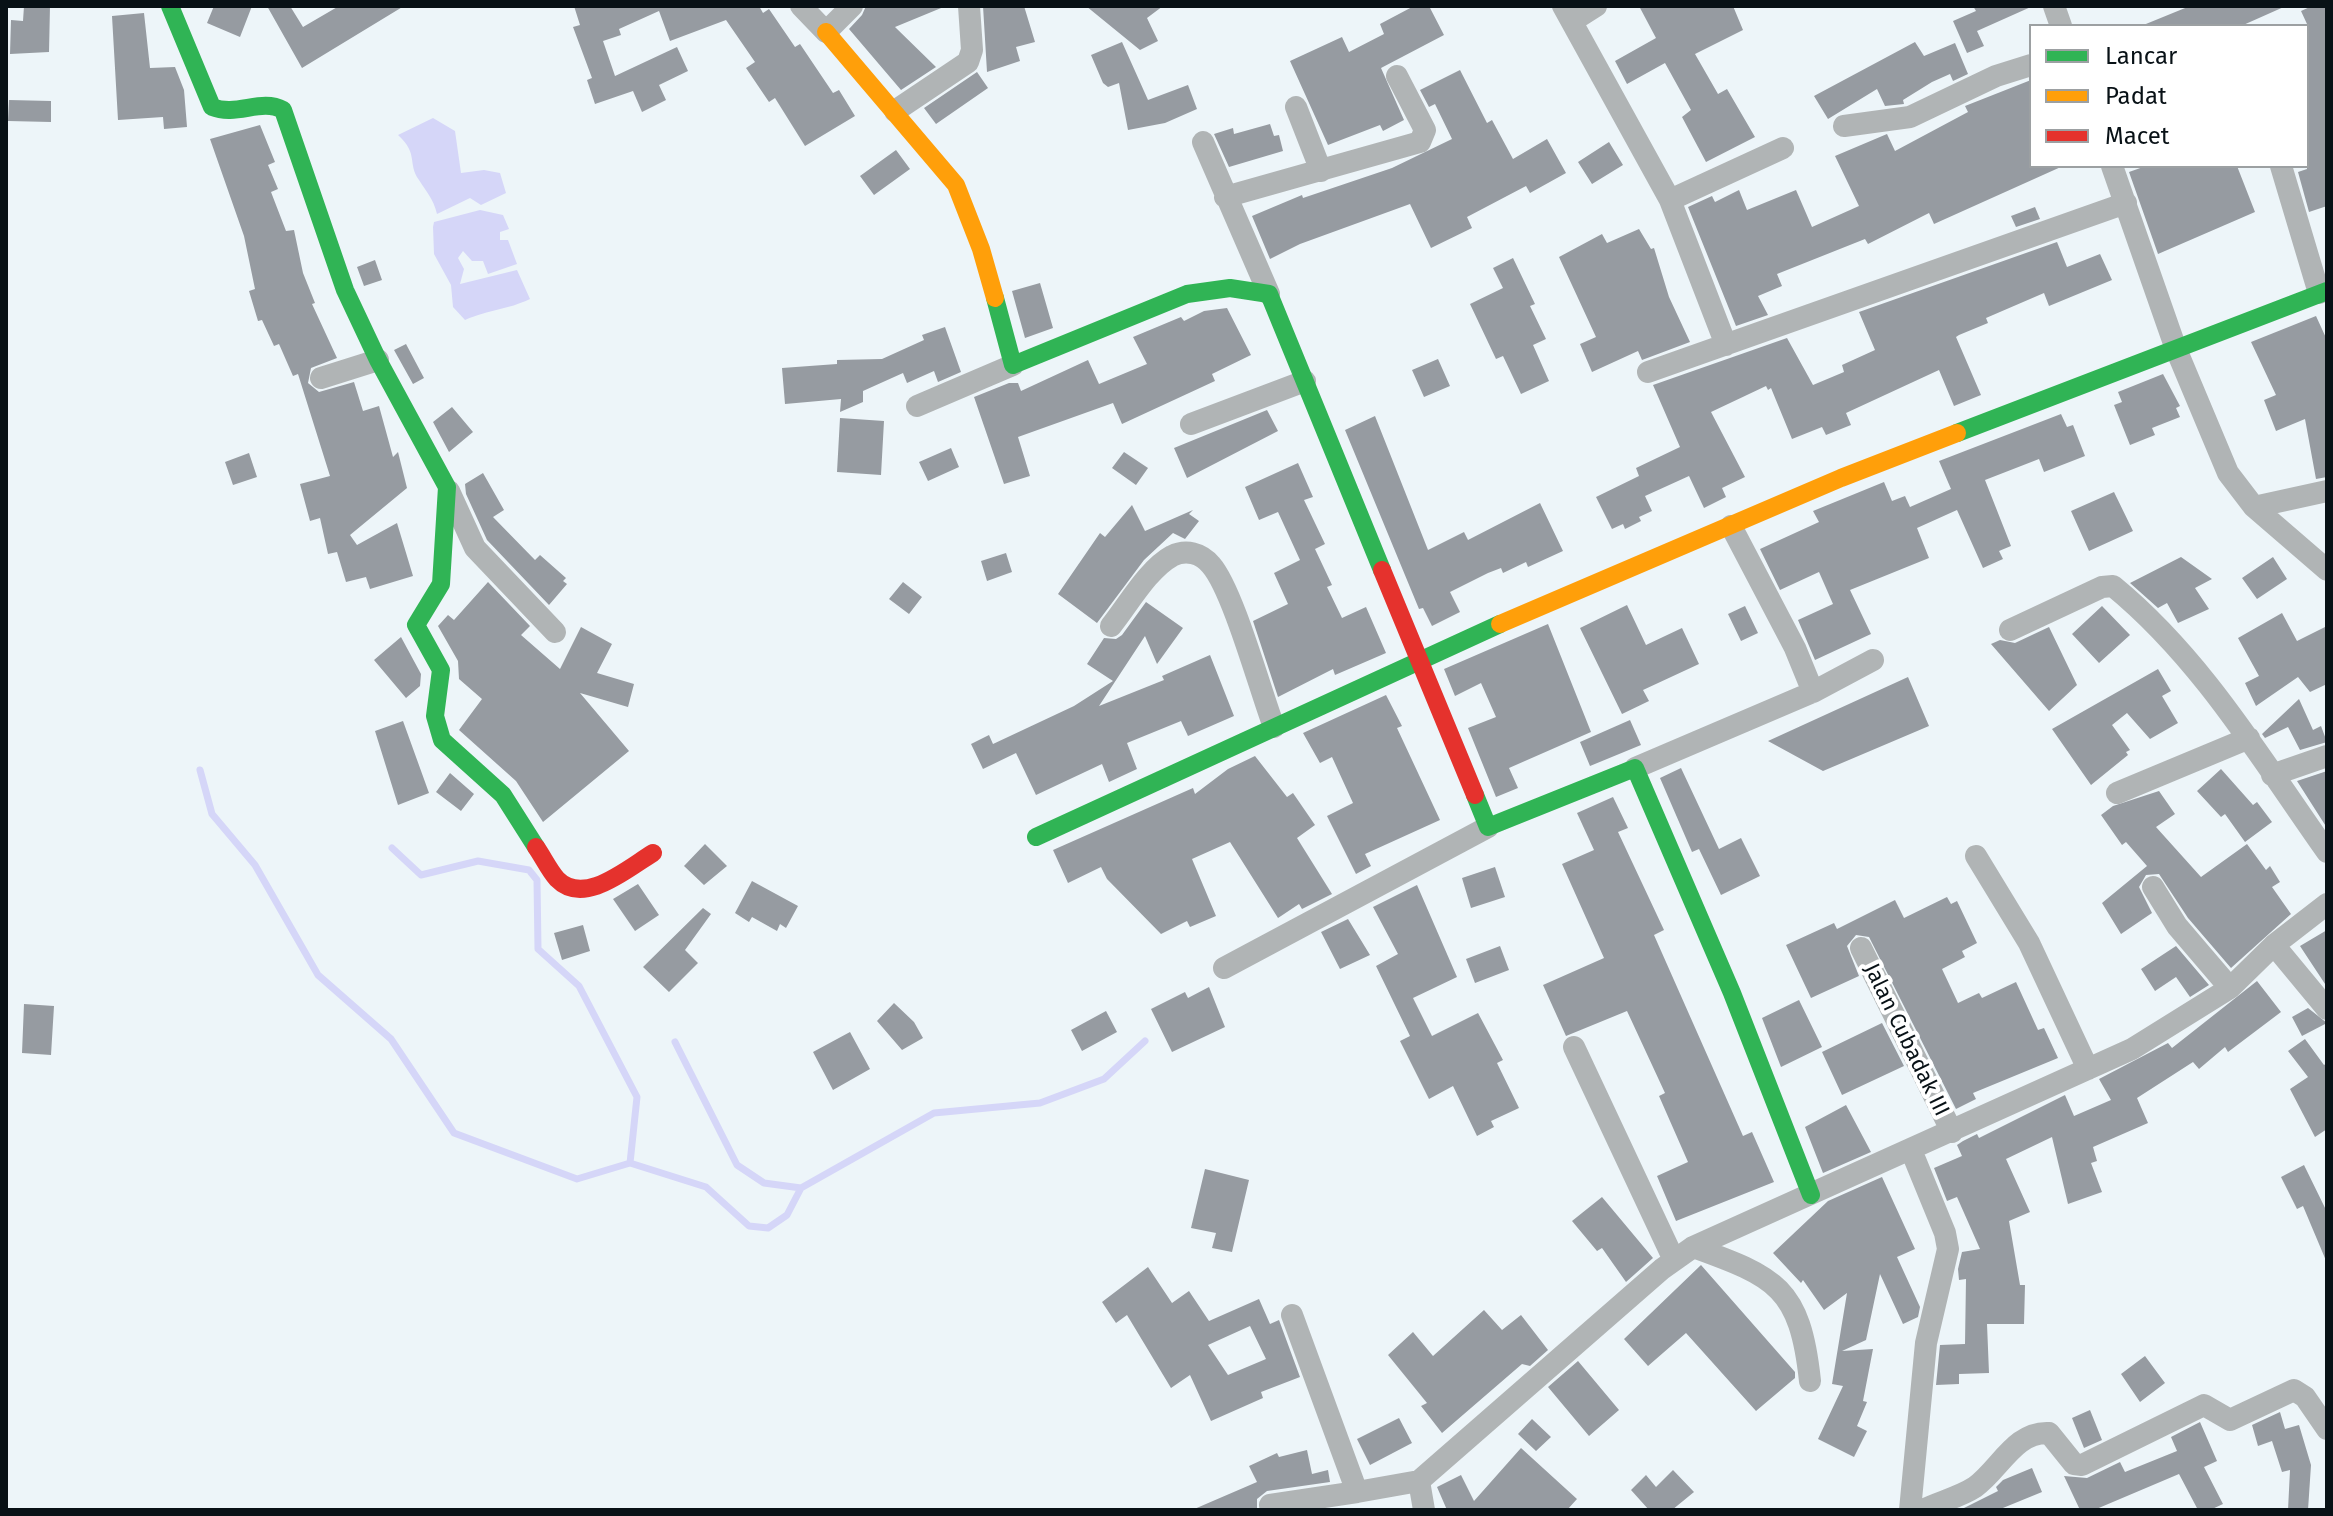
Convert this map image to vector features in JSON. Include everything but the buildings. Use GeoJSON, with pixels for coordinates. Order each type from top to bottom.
{"type":"FeatureCollection","features":[{"type":"Feature","properties":{"kind":"street"},"geometry":{"type":"LineString","coordinates":[[170,6],[212,107],[237,111],[272,104],[283,110],[345,290],[378,360],[447,487],[475,548],[555,632]]}},
{"type":"Feature","properties":{"kind":"street"},"geometry":{"type":"LineString","coordinates":[[801,6],[956,185],[981,249],[1013,365]]}},
{"type":"Feature","properties":{"kind":"street"},"geometry":{"type":"LineString","coordinates":[[826,32],[852,6]]}},
{"type":"Feature","properties":{"kind":"street"},"geometry":{"type":"LineString","coordinates":[[895,111],[968,62],[972,50],[969,6]]}},
{"type":"Feature","properties":{"kind":"street"},"geometry":{"type":"LineString","coordinates":[[1596,6],[1568,13],[1670,200],[1726,345]]}},
{"type":"Feature","properties":{"kind":"street"},"geometry":{"type":"LineString","coordinates":[[1844,126],[1923,113],[1996,76],[2029,66]]}},
{"type":"Feature","properties":{"kind":"street"},"geometry":{"type":"LineString","coordinates":[[1225,197],[1420,142],[1425,130],[1397,76]]}},
{"type":"Feature","properties":{"kind":"street"},"geometry":{"type":"LineString","coordinates":[[1296,107],[1321,171]]}},
{"type":"Feature","properties":{"kind":"street"},"geometry":{"type":"LineString","coordinates":[[1203,142],[1269,294],[1488,827]]}},
{"type":"Feature","properties":{"kind":"street"},"geometry":{"type":"LineString","coordinates":[[1670,200],[1783,148]]}},
{"type":"Feature","properties":{"kind":"street"},"geometry":{"type":"LineString","coordinates":[[2113,168],[2176,349],[2228,473],[2254,507],[2327,570]]}},
{"type":"Feature","properties":{"kind":"street"},"geometry":{"type":"LineString","coordinates":[[1036,837],[1418,659],[1841,478],[2323,292],[2282,168]]}},
{"type":"Feature","properties":{"kind":"street"},"geometry":{"type":"LineString","coordinates":[[1648,372],[2126,203]]}},
{"type":"Feature","properties":{"kind":"street"},"geometry":{"type":"LineString","coordinates":[[917,406],[1197,291],[1230,288],[1269,294]]}},
{"type":"Feature","properties":{"kind":"street"},"geometry":{"type":"LineString","coordinates":[[321,378],[378,360]]}},
{"type":"Feature","properties":{"kind":"street"},"geometry":{"type":"LineString","coordinates":[[1191,424],[1305,381]]}},
{"type":"Feature","properties":{"kind":"street"},"geometry":{"type":"LineString","coordinates":[[447,487],[441,584],[416,625],[441,670],[435,716],[442,740],[503,795],[547,866],[568,887],[590,890],[601,887],[653,853]]}},
{"type":"Feature","properties":{"kind":"street"},"geometry":{"type":"LineString","coordinates":[[2254,507],[2327,491]]}},
{"type":"Feature","properties":{"kind":"street"},"geometry":{"type":"LineString","coordinates":[[1731,526],[1795,648],[1813,692]]}},
{"type":"Feature","properties":{"kind":"street"},"geometry":{"type":"LineString","coordinates":[[1111,626],[1161,564],[1174,555],[1199,555],[1212,566],[1224,588],[1274,727]]}},
{"type":"Feature","properties":{"kind":"street"},"geometry":{"type":"LineString","coordinates":[[2010,630],[2102,587],[2113,586],[2196,670],[2249,738],[2327,852]]}},
{"type":"Feature","properties":{"kind":"street"},"geometry":{"type":"LineString","coordinates":[[1224,968],[1488,827],[1813,692],[1873,660]]}},
{"type":"Feature","properties":{"kind":"street"},"geometry":{"type":"LineString","coordinates":[[2117,793],[2249,738]]}},
{"type":"Feature","properties":{"kind":"street"},"geometry":{"type":"LineString","coordinates":[[2272,775],[2327,756]]}},
{"type":"Feature","properties":{"kind":"street"},"geometry":{"type":"LineString","coordinates":[[1635,768],[1732,993],[1811,1195]]}},
{"type":"Feature","properties":{"kind":"street"},"geometry":{"type":"LineString","coordinates":[[1976,856],[2029,943],[2088,1069]]}},
{"type":"Feature","properties":{"kind":"street"},"geometry":{"type":"LineString","coordinates":[[2153,887],[2177,926],[2230,988]]}},
{"type":"Feature","properties":{"kind":"street"},"geometry":{"type":"LineString","coordinates":[[1270,1505],[1419,1481],[1674,1260],[1693,1247],[2132,1049],[2230,988],[2274,945],[2327,904]]}},
{"type":"Feature","properties":{"kind":"street"},"geometry":{"type":"LineString","coordinates":[[2274,945],[2327,1009]]}},
{"type":"Feature","properties":{"kind":"street","name":"Jalan Cubadak III"},"geometry":{"type":"LineString","coordinates":[[1861,948],[1952,1132]]}},
{"type":"Feature","properties":{"kind":"street"},"geometry":{"type":"LineString","coordinates":[[1574,1047],[1674,1260]]}},
{"type":"Feature","properties":{"kind":"street"},"geometry":{"type":"LineString","coordinates":[[1910,1510],[1926,1343],[1948,1249],[1945,1233],[1911,1150]]}},
{"type":"Feature","properties":{"kind":"street"},"geometry":{"type":"LineString","coordinates":[[1693,1247],[1740,1264],[1776,1285],[1799,1320],[1810,1381]]}},
{"type":"Feature","properties":{"kind":"street"},"geometry":{"type":"LineString","coordinates":[[1292,1315],[1357,1492]]}},
{"type":"Feature","properties":{"kind":"street"},"geometry":{"type":"LineString","coordinates":[[1923,1510],[1975,1486],[2035,1432],[2056,1437],[2074,1464],[2082,1465],[2204,1405],[2230,1420],[2294,1390],[2305,1397],[2327,1429]]}},
{"type":"Feature","properties":{"kind":"street"},"geometry":{"type":"LineString","coordinates":[[1419,1481],[1424,1510]]}},
{"type":"Feature","properties":{"kind":"water"},"geometry":{"type":"Polygon","coordinates":[[[433,118],[455,131],[461,173],[484,170],[500,173],[506,193],[481,205],[470,198],[437,214],[416,174],[411,153],[398,135],[433,118]]]}},
{"type":"Feature","properties":{"kind":"water"},"geometry":{"type":"Polygon","coordinates":[[[480,210],[503,215],[509,229],[500,232],[500,240],[508,240],[517,264],[488,274],[483,261],[472,261],[463,251],[458,258],[464,269],[460,284],[517,270],[530,299],[465,320],[453,307],[451,285],[434,254],[433,227],[434,222],[480,210]]]}},
{"type":"Feature","properties":{"kind":"waterway"},"geometry":{"type":"LineString","coordinates":[[200,770],[212,814],[255,865],[318,975],[391,1039],[454,1133],[577,1179],[630,1163],[706,1187],[749,1226],[768,1228],[787,1215],[801,1188]]}},
{"type":"Feature","properties":{"kind":"waterway"},"geometry":{"type":"LineString","coordinates":[[392,848],[421,875],[478,861],[529,870],[537,880],[538,949],[579,986],[637,1097],[630,1163]]}},
{"type":"Feature","properties":{"kind":"waterway"},"geometry":{"type":"LineString","coordinates":[[675,1042],[737,1165],[764,1183],[801,1188],[934,1113],[1040,1103],[1104,1079],[1145,1041]]}},
{"type":"Feature","properties":{"kind":"traffic: fast"},"geometry":{"type":"LineString","coordinates":[[170,6],[212,107],[231,110],[266,106],[283,110],[345,290],[378,360],[447,487],[441,584],[416,625],[441,670],[435,716],[442,740],[503,795],[536,847]]}},
{"type":"Feature","properties":{"kind":"traffic: fast"},"geometry":{"type":"LineString","coordinates":[[995,298],[1013,365],[1187,294],[1230,288],[1269,294],[1382,570]]}},
{"type":"Feature","properties":{"kind":"traffic: fast"},"geometry":{"type":"LineString","coordinates":[[1957,433],[2327,291]]}},
{"type":"Feature","properties":{"kind":"traffic: fast"},"geometry":{"type":"LineString","coordinates":[[1036,837],[1500,624]]}},
{"type":"Feature","properties":{"kind":"traffic: fast"},"geometry":{"type":"LineString","coordinates":[[1475,795],[1488,827],[1635,768],[1732,993],[1811,1195]]}},
{"type":"Feature","properties":{"kind":"traffic: slow"},"geometry":{"type":"LineString","coordinates":[[826,32],[956,185],[981,249],[995,298]]}},
{"type":"Feature","properties":{"kind":"traffic: slow"},"geometry":{"type":"LineString","coordinates":[[1500,624],[1841,478],[1957,433]]}},
{"type":"Feature","properties":{"kind":"traffic: jam"},"geometry":{"type":"LineString","coordinates":[[1382,570],[1475,795]]}},
{"type":"Feature","properties":{"kind":"traffic: jam"},"geometry":{"type":"LineString","coordinates":[[536,847],[557,879],[568,887],[580,889],[606,882],[653,853]]}}]}
